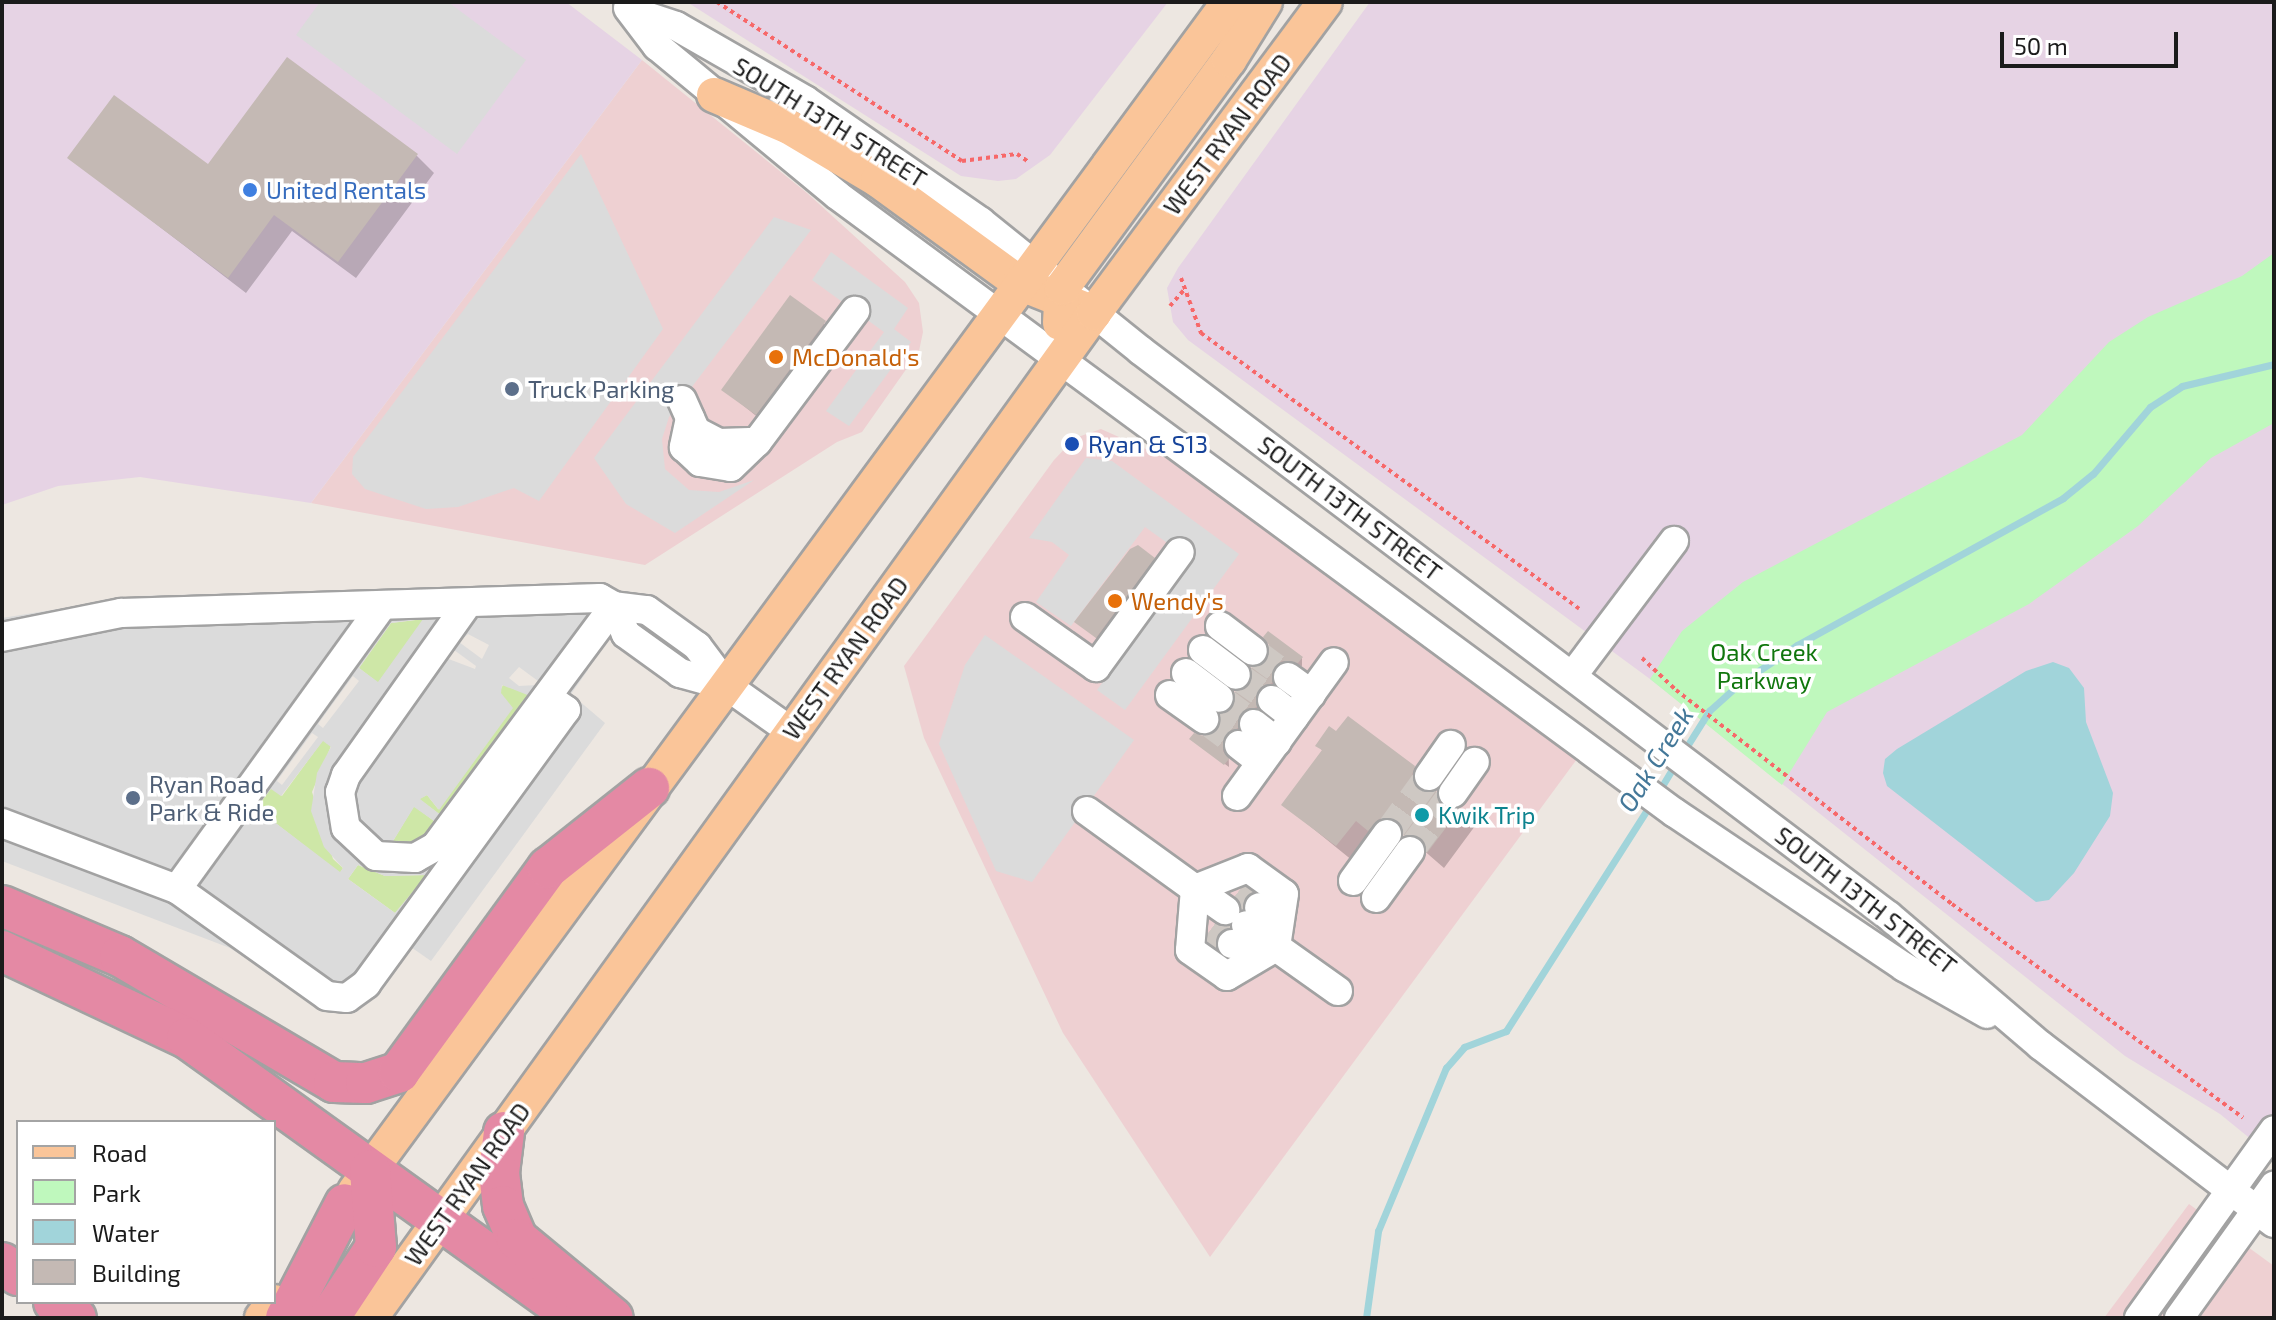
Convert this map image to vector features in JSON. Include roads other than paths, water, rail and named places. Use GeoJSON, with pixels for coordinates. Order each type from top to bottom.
{"type":"FeatureCollection","features":[{"type":"Feature","properties":{"kind":"highway"},"geometry":{"type":"LineString","coordinates":[[2,906],[120,956],[334,1082],[366,1083],[399,1072],[548,868],[649,788]]}},
{"type":"Feature","properties":{"kind":"highway"},"geometry":{"type":"LineString","coordinates":[[2,951],[187,1038],[576,1318]]}},
{"type":"Feature","properties":{"kind":"highway"},"geometry":{"type":"LineString","coordinates":[[504,1132],[500,1184],[517,1239],[613,1318]]}},
{"type":"Feature","properties":{"kind":"highway"},"geometry":{"type":"LineString","coordinates":[[329,1318],[376,1247],[370,1170]]}},
{"type":"Feature","properties":{"kind":"highway"},"geometry":{"type":"LineString","coordinates":[[286,1318],[345,1204]]}},
{"type":"Feature","properties":{"kind":"highway"},"geometry":{"type":"LineString","coordinates":[[57,1304],[76,1318]]}},
{"type":"Feature","properties":{"kind":"main road"},"geometry":{"type":"LineString","coordinates":[[276,1299],[1026,273],[1229,2]]}},
{"type":"Feature","properties":{"kind":"main road"},"geometry":{"type":"LineString","coordinates":[[1060,359],[1061,295],[1229,60],[1265,2]]}},
{"type":"Feature","properties":{"kind":"main road","name":"WEST RYAN ROAD"},"geometry":{"type":"LineString","coordinates":[[370,1318],[1060,359],[1325,2]]}},
{"type":"Feature","properties":{"kind":"main road"},"geometry":{"type":"LineString","coordinates":[[714,95],[789,127],[1094,313]]}},
{"type":"Feature","properties":{"kind":"street","name":"SOUTH 13TH STREET"},"geometry":{"type":"LineString","coordinates":[[627,7],[676,26],[879,146],[1026,273]]}},
{"type":"Feature","properties":{"kind":"street","name":"SOUTH 13TH STREET"},"geometry":{"type":"LineString","coordinates":[[627,7],[657,46],[776,149],[1632,782],[1904,967],[2040,1045]]}},
{"type":"Feature","properties":{"kind":"street"},"geometry":{"type":"LineString","coordinates":[[686,409],[696,431],[719,443],[757,442],[855,311]]}},
{"type":"Feature","properties":{"kind":"street","name":"SOUTH 13TH STREET"},"geometry":{"type":"LineString","coordinates":[[1094,313],[1889,916],[2040,1045],[2266,1216]]}},
{"type":"Feature","properties":{"kind":"street"},"geometry":{"type":"LineString","coordinates":[[1573,675],[1674,541]]}},
{"type":"Feature","properties":{"kind":"street"},"geometry":{"type":"LineString","coordinates":[[1025,617],[1096,667],[1180,552]]}},
{"type":"Feature","properties":{"kind":"street"},"geometry":{"type":"LineString","coordinates":[[2,637],[121,613],[600,598],[614,606],[656,616],[697,646],[727,686],[792,732]]}},
{"type":"Feature","properties":{"kind":"street"},"geometry":{"type":"LineString","coordinates":[[468,603],[346,775],[341,813],[353,840],[376,856],[394,860],[415,858],[435,847],[614,606]]}},
{"type":"Feature","properties":{"kind":"street"},"geometry":{"type":"LineString","coordinates":[[177,889],[381,607]]}},
{"type":"Feature","properties":{"kind":"street"},"geometry":{"type":"LineString","coordinates":[[1220,626],[1253,651]]}},
{"type":"Feature","properties":{"kind":"street"},"geometry":{"type":"LineString","coordinates":[[1203,650],[1236,675]]}},
{"type":"Feature","properties":{"kind":"street"},"geometry":{"type":"LineString","coordinates":[[1237,796],[1258,743],[1283,709],[1311,694],[1334,662]]}},
{"type":"Feature","properties":{"kind":"street"},"geometry":{"type":"LineString","coordinates":[[1288,677],[1311,694]]}},
{"type":"Feature","properties":{"kind":"street"},"geometry":{"type":"LineString","coordinates":[[1178,684],[1211,708]]}},
{"type":"Feature","properties":{"kind":"street"},"geometry":{"type":"LineString","coordinates":[[2,823],[177,889],[327,996],[347,998],[366,984],[566,710],[547,697]]}},
{"type":"Feature","properties":{"kind":"street"},"geometry":{"type":"LineString","coordinates":[[1429,776],[1451,745]]}},
{"type":"Feature","properties":{"kind":"street"},"geometry":{"type":"LineString","coordinates":[[1453,793],[1475,762]]}},
{"type":"Feature","properties":{"kind":"street"},"geometry":{"type":"LineString","coordinates":[[1087,811],[1338,991]]}},
{"type":"Feature","properties":{"kind":"street"},"geometry":{"type":"LineString","coordinates":[[1353,881],[1387,834]]}},
{"type":"Feature","properties":{"kind":"street"},"geometry":{"type":"LineString","coordinates":[[1376,898],[1410,851]]}},
{"type":"Feature","properties":{"kind":"street"},"geometry":{"type":"LineString","coordinates":[[1195,889],[1248,868],[1284,894],[1276,947]]}},
{"type":"Feature","properties":{"kind":"street"},"geometry":{"type":"LineString","coordinates":[[1195,889],[1235,918]]}},
{"type":"Feature","properties":{"kind":"street"},"geometry":{"type":"LineString","coordinates":[[1195,889],[1190,950],[1227,976],[1276,947]]}},
{"type":"Feature","properties":{"kind":"street"},"geometry":{"type":"LineString","coordinates":[[2139,1318],[2274,1130]]}},
{"type":"Feature","properties":{"kind":"street"},"geometry":{"type":"LineString","coordinates":[[2179,1318],[2266,1216],[2274,1186]]}},
{"type":"Feature","properties":{"kind":"water"},"geometry":{"type":"Polygon","coordinates":[[[2053,662],[2069,668],[2084,688],[2086,722],[2113,793],[2110,816],[2074,873],[2049,900],[2036,902],[1887,786],[1883,773],[1885,759],[1897,749],[2026,671],[2053,662]]]}},
{"type":"Feature","properties":{"kind":"waterway","name":"Oak Creek"},"geometry":{"type":"LineString","coordinates":[[1682,754],[1709,711],[1739,684],[1797,645],[2063,498],[2093,474],[2150,407],[2182,386],[2274,364]]}},
{"type":"Feature","properties":{"kind":"waterway","name":"Oak Creek"},"geometry":{"type":"LineString","coordinates":[[1659,791],[1675,764]]}},
{"type":"Feature","properties":{"kind":"waterway","name":"Oak Creek"},"geometry":{"type":"LineString","coordinates":[[1366,1318],[1378,1231],[1446,1068],[1464,1047],[1506,1031],[1652,802]]}},
{"type":"Feature","properties":{"kind":"tunnel"},"geometry":{"type":"LineString","coordinates":[[1253,651],[1288,677]]}},
{"type":"Feature","properties":{"kind":"tunnel"},"geometry":{"type":"LineString","coordinates":[[1236,675],[1272,700]]}},
{"type":"Feature","properties":{"kind":"tunnel"},"geometry":{"type":"LineString","coordinates":[[1219,698],[1254,724]]}},
{"type":"Feature","properties":{"kind":"tunnel"},"geometry":{"type":"LineString","coordinates":[[1204,719],[1239,745]]}},
{"type":"Feature","properties":{"kind":"tunnel"},"geometry":{"type":"LineString","coordinates":[[1387,834],[1429,776]]}},
{"type":"Feature","properties":{"kind":"tunnel"},"geometry":{"type":"LineString","coordinates":[[1410,851],[1453,793]]}},
{"type":"Feature","properties":{"kind":"tunnel"},"geometry":{"type":"LineString","coordinates":[[1238,892],[1259,907]]}},
{"type":"Feature","properties":{"kind":"tunnel"},"geometry":{"type":"LineString","coordinates":[[1211,929],[1232,944]]}},
{"type":"Feature","properties":{"kind":"place","name":"United Rentals"},"geometry":{"type":"Point","coordinates":[250,190]}},
{"type":"Feature","properties":{"kind":"place","name":"McDonald's"},"geometry":{"type":"Point","coordinates":[776,357]}},
{"type":"Feature","properties":{"kind":"place","name":"Truck Parking"},"geometry":{"type":"Point","coordinates":[512,389]}},
{"type":"Feature","properties":{"kind":"place","name":"Ryan & S13"},"geometry":{"type":"Point","coordinates":[1072,444]}},
{"type":"Feature","properties":{"kind":"place","name":"Wendy's"},"geometry":{"type":"Point","coordinates":[1115,601]}},
{"type":"Feature","properties":{"kind":"place","name":"Ryan Road Park & Ride"},"geometry":{"type":"Point","coordinates":[133,798]}},
{"type":"Feature","properties":{"kind":"place","name":"Kwik Trip"},"geometry":{"type":"Point","coordinates":[1422,815]}},
{"type":"Feature","properties":{"kind":"park label","name":"Oak Creek Parkway"},"geometry":{"type":"Point","coordinates":[1764,666]}}]}
